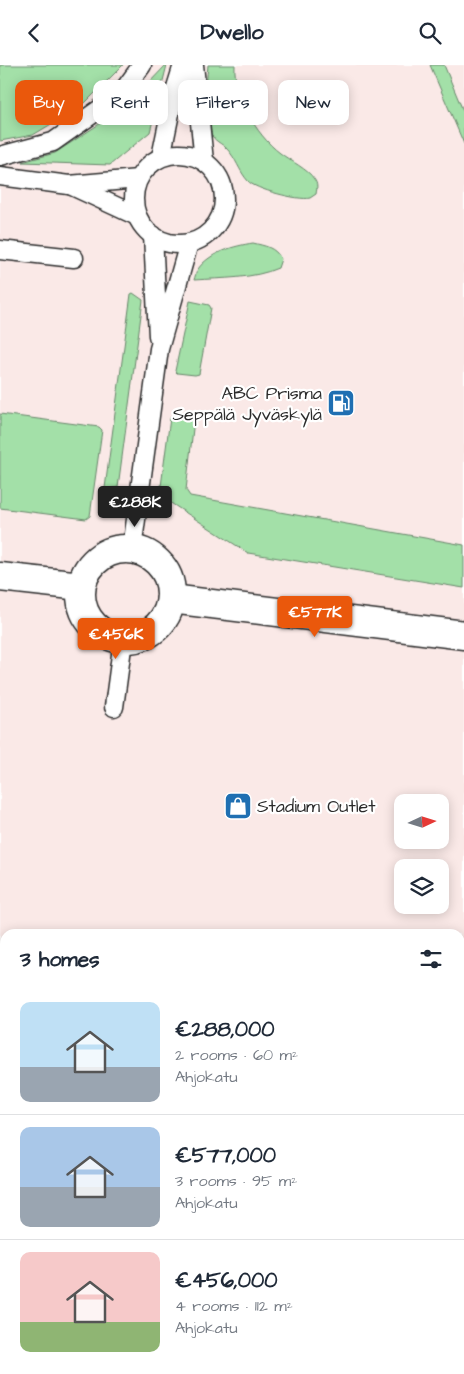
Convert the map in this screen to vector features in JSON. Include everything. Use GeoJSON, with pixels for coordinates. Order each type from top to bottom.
{"type":"FeatureCollection","features":[{"type":"Feature","properties":{"kind":"street"},"geometry":{"type":"LineString","coordinates":[[132,549],[151,556],[165,571],[171,599],[162,622],[142,637],[123,640],[99,631],[83,611],[81,586],[92,563],[110,551],[132,549]]}},
{"type":"Feature","properties":{"kind":"street"},"geometry":{"type":"LineString","coordinates":[[0,577],[81,586]]}},
{"type":"Feature","properties":{"kind":"street"},"geometry":{"type":"LineString","coordinates":[[171,599],[464,635]]}},
{"type":"Feature","properties":{"kind":"lane"},"geometry":{"type":"LineString","coordinates":[[0,156],[53,142],[121,94],[142,65]]}},
{"type":"Feature","properties":{"kind":"lane"},"geometry":{"type":"LineString","coordinates":[[161,157],[174,94],[183,65]]}},
{"type":"Feature","properties":{"kind":"lane"},"geometry":{"type":"LineString","coordinates":[[194,65],[204,161]]}},
{"type":"Feature","properties":{"kind":"lane"},"geometry":{"type":"LineString","coordinates":[[175,153],[184,153],[204,161],[218,177],[224,195],[220,217],[212,229],[199,239],[189,243],[170,244],[147,231],[137,216],[134,207],[134,189],[146,167],[161,157],[175,153]]}},
{"type":"Feature","properties":{"kind":"lane"},"geometry":{"type":"LineString","coordinates":[[0,176],[69,185],[138,179]]}},
{"type":"Feature","properties":{"kind":"lane"},"geometry":{"type":"LineString","coordinates":[[69,185],[137,216]]}},
{"type":"Feature","properties":{"kind":"lane"},"geometry":{"type":"LineString","coordinates":[[153,235],[159,349]]}},
{"type":"Feature","properties":{"kind":"lane"},"geometry":{"type":"LineString","coordinates":[[132,549],[159,349],[189,243]]}},
{"type":"Feature","properties":{"kind":"lane"},"geometry":{"type":"LineString","coordinates":[[0,250],[74,258]]}},
{"type":"Feature","properties":{"kind":"lane"},"geometry":{"type":"LineString","coordinates":[[114,707],[123,640]]}},
{"type":"Feature","properties":{"kind":"shaded area"},"geometry":{"type":"Polygon","coordinates":[[[0,65],[464,65],[464,929],[0,929],[0,65]]]}},
{"type":"Feature","properties":{"kind":"green space"},"geometry":{"type":"Polygon","coordinates":[[[0,65],[123,65],[108,80],[93,80],[93,95],[83,105],[83,80],[15,80],[15,125],[50,125],[33,135],[0,141],[0,65]]]}},
{"type":"Feature","properties":{"kind":"green space"},"geometry":{"type":"Polygon","coordinates":[[[166,65],[167,65],[163,80],[152,80],[166,65]]]}},
{"type":"Feature","properties":{"kind":"green space"},"geometry":{"type":"Polygon","coordinates":[[[208,65],[235,65],[236,80],[207,80],[208,65]]]}},
{"type":"Feature","properties":{"kind":"green space"},"geometry":{"type":"Polygon","coordinates":[[[430,65],[444,65],[464,113],[464,144],[430,65]]]}},
{"type":"Feature","properties":{"kind":"green space"},"geometry":{"type":"Polygon","coordinates":[[[98,125],[152,125],[150,132],[110,165],[22,162],[55,153],[98,125]]]}},
{"type":"Feature","properties":{"kind":"green space"},"geometry":{"type":"Polygon","coordinates":[[[208,125],[255,125],[271,145],[311,176],[317,184],[316,194],[310,198],[287,196],[267,191],[252,184],[242,173],[230,153],[211,133],[208,125]]]}},
{"type":"Feature","properties":{"kind":"green space"},"geometry":{"type":"Polygon","coordinates":[[[253,243],[269,248],[279,255],[281,259],[278,268],[248,276],[194,280],[198,269],[209,258],[230,248],[253,243]]]}},
{"type":"Feature","properties":{"kind":"green space"},"geometry":{"type":"Polygon","coordinates":[[[133,293],[143,300],[118,487],[107,489],[105,488],[131,294],[133,293]]]}},
{"type":"Feature","properties":{"kind":"green space"},"geometry":{"type":"Polygon","coordinates":[[[190,301],[209,305],[211,308],[199,374],[195,375],[177,373],[175,371],[190,301]]]}},
{"type":"Feature","properties":{"kind":"green space"},"geometry":{"type":"Polygon","coordinates":[[[0,414],[99,427],[102,430],[90,516],[86,519],[0,508],[0,414]]]}},
{"type":"Feature","properties":{"kind":"green space"},"geometry":{"type":"Polygon","coordinates":[[[174,414],[191,415],[194,420],[186,490],[190,496],[464,545],[464,588],[248,553],[163,498],[160,494],[170,418],[174,414]]]}},
{"type":"Feature","properties":{"kind":"place","name":"ABC Prisma Seppälä Jyväskylä"},"geometry":{"type":"Point","coordinates":[341,403]}},
{"type":"Feature","properties":{"kind":"place","name":"Stadium Outlet"},"geometry":{"type":"Point","coordinates":[238,806]}}]}
